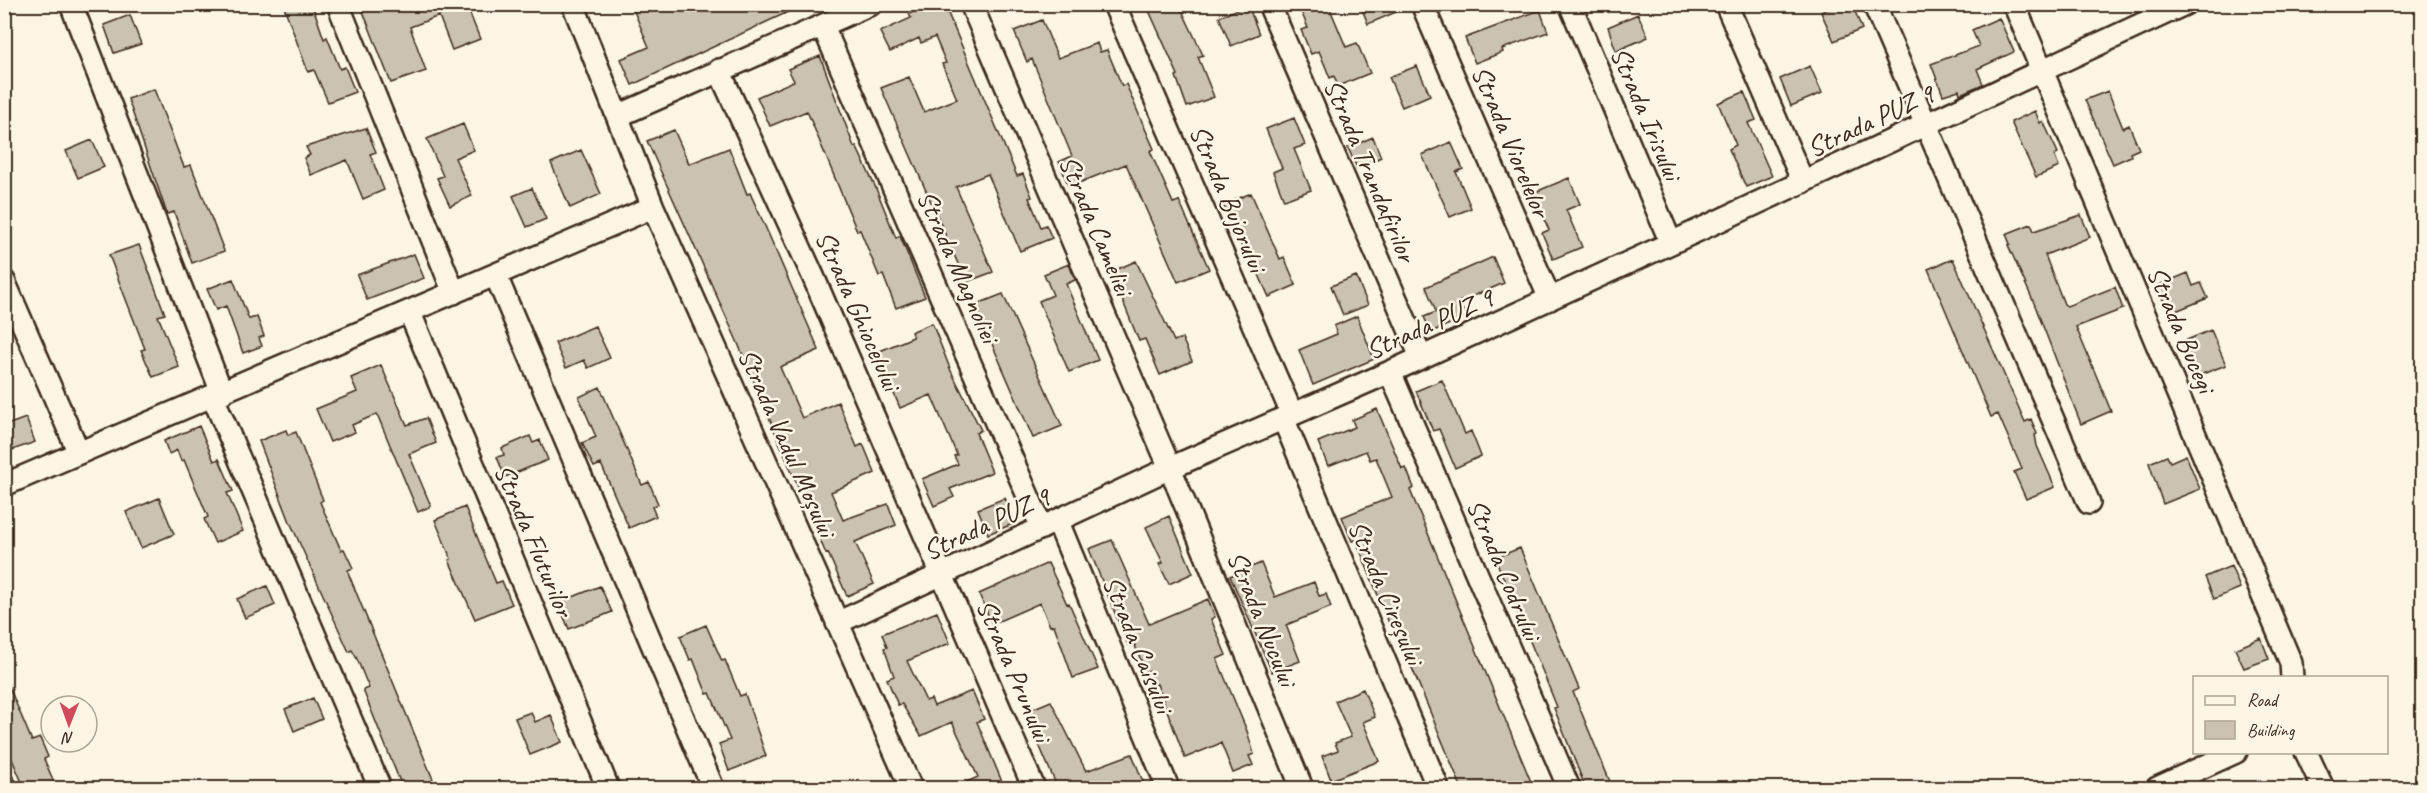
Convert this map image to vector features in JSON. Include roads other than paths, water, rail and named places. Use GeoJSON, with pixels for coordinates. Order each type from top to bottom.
{"type":"FeatureCollection","features":[{"type":"Feature","properties":{"kind":"street"},"geometry":{"type":"LineString","coordinates":[[71,4],[218,395],[380,789]]}},
{"type":"Feature","properties":{"kind":"street"},"geometry":{"type":"LineString","coordinates":[[338,4],[454,293]]}},
{"type":"Feature","properties":{"kind":"street","name":"Strada Vadul Moșului"},"geometry":{"type":"LineString","coordinates":[[573,4],[653,207],[911,789]]}},
{"type":"Feature","properties":{"kind":"street"},"geometry":{"type":"LineString","coordinates":[[618,116],[871,4]]}},
{"type":"Feature","properties":{"kind":"street","name":"Strada Cameliei"},"geometry":{"type":"LineString","coordinates":[[971,4],[1170,468]]}},
{"type":"Feature","properties":{"kind":"street","name":"Strada Bujorului"},"geometry":{"type":"LineString","coordinates":[[1114,4],[1287,416]]}},
{"type":"Feature","properties":{"kind":"street","name":"Strada Trandafirilor"},"geometry":{"type":"LineString","coordinates":[[1269,4],[1421,357]]}},
{"type":"Feature","properties":{"kind":"street","name":"Strada Viorelelor"},"geometry":{"type":"LineString","coordinates":[[1422,4],[1550,299]]}},
{"type":"Feature","properties":{"kind":"street","name":"Strada Irisului"},"geometry":{"type":"LineString","coordinates":[[1569,4],[1671,243]]}},
{"type":"Feature","properties":{"kind":"street"},"geometry":{"type":"LineString","coordinates":[[1726,4],[1803,182]]}},
{"type":"Feature","properties":{"kind":"street"},"geometry":{"type":"LineString","coordinates":[[1874,4],[2089,503]]}},
{"type":"Feature","properties":{"kind":"street","name":"Strada Bucegi"},"geometry":{"type":"LineString","coordinates":[[2014,4],[2291,663],[2292,676]]}},
{"type":"Feature","properties":{"kind":"street","name":"Strada PUZ 9"},"geometry":{"type":"LineString","coordinates":[[837,623],[1170,468],[1390,372],[2043,71],[2162,9],[2185,4]]}},
{"type":"Feature","properties":{"kind":"street","name":"Strada Magnoliei"},"geometry":{"type":"LineString","coordinates":[[823,26],[1050,525]]}},
{"type":"Feature","properties":{"kind":"street","name":"Strada Ghiocelului"},"geometry":{"type":"LineString","coordinates":[[719,70],[813,276],[943,575]]}},
{"type":"Feature","properties":{"kind":"street"},"geometry":{"type":"LineString","coordinates":[[4,485],[653,207]]}},
{"type":"Feature","properties":{"kind":"street"},"geometry":{"type":"LineString","coordinates":[[496,276],[713,789]]}},
{"type":"Feature","properties":{"kind":"street"},"geometry":{"type":"LineString","coordinates":[[4,282],[79,453]]}},
{"type":"Feature","properties":{"kind":"street","name":"Strada Fluturilor"},"geometry":{"type":"LineString","coordinates":[[410,313],[608,789]]}},
{"type":"Feature","properties":{"kind":"street","name":"Strada Codrului"},"geometry":{"type":"LineString","coordinates":[[1390,372],[1569,789]]}},
{"type":"Feature","properties":{"kind":"street","name":"Strada Cireșului"},"geometry":{"type":"LineString","coordinates":[[1287,416],[1438,789]]}},
{"type":"Feature","properties":{"kind":"street","name":"Strada Nucului"},"geometry":{"type":"LineString","coordinates":[[1170,468],[1302,789]]}},
{"type":"Feature","properties":{"kind":"street","name":"Strada Caisului"},"geometry":{"type":"LineString","coordinates":[[1050,525],[1168,789]]}},
{"type":"Feature","properties":{"kind":"street","name":"Strada Prunului"},"geometry":{"type":"LineString","coordinates":[[943,575],[1034,789]]}},
{"type":"Feature","properties":{"kind":"street"},"geometry":{"type":"LineString","coordinates":[[2157,789],[2234,754]]}},
{"type":"Feature","properties":{"kind":"street"},"geometry":{"type":"LineString","coordinates":[[2306,754],[2323,789]]}}]}
